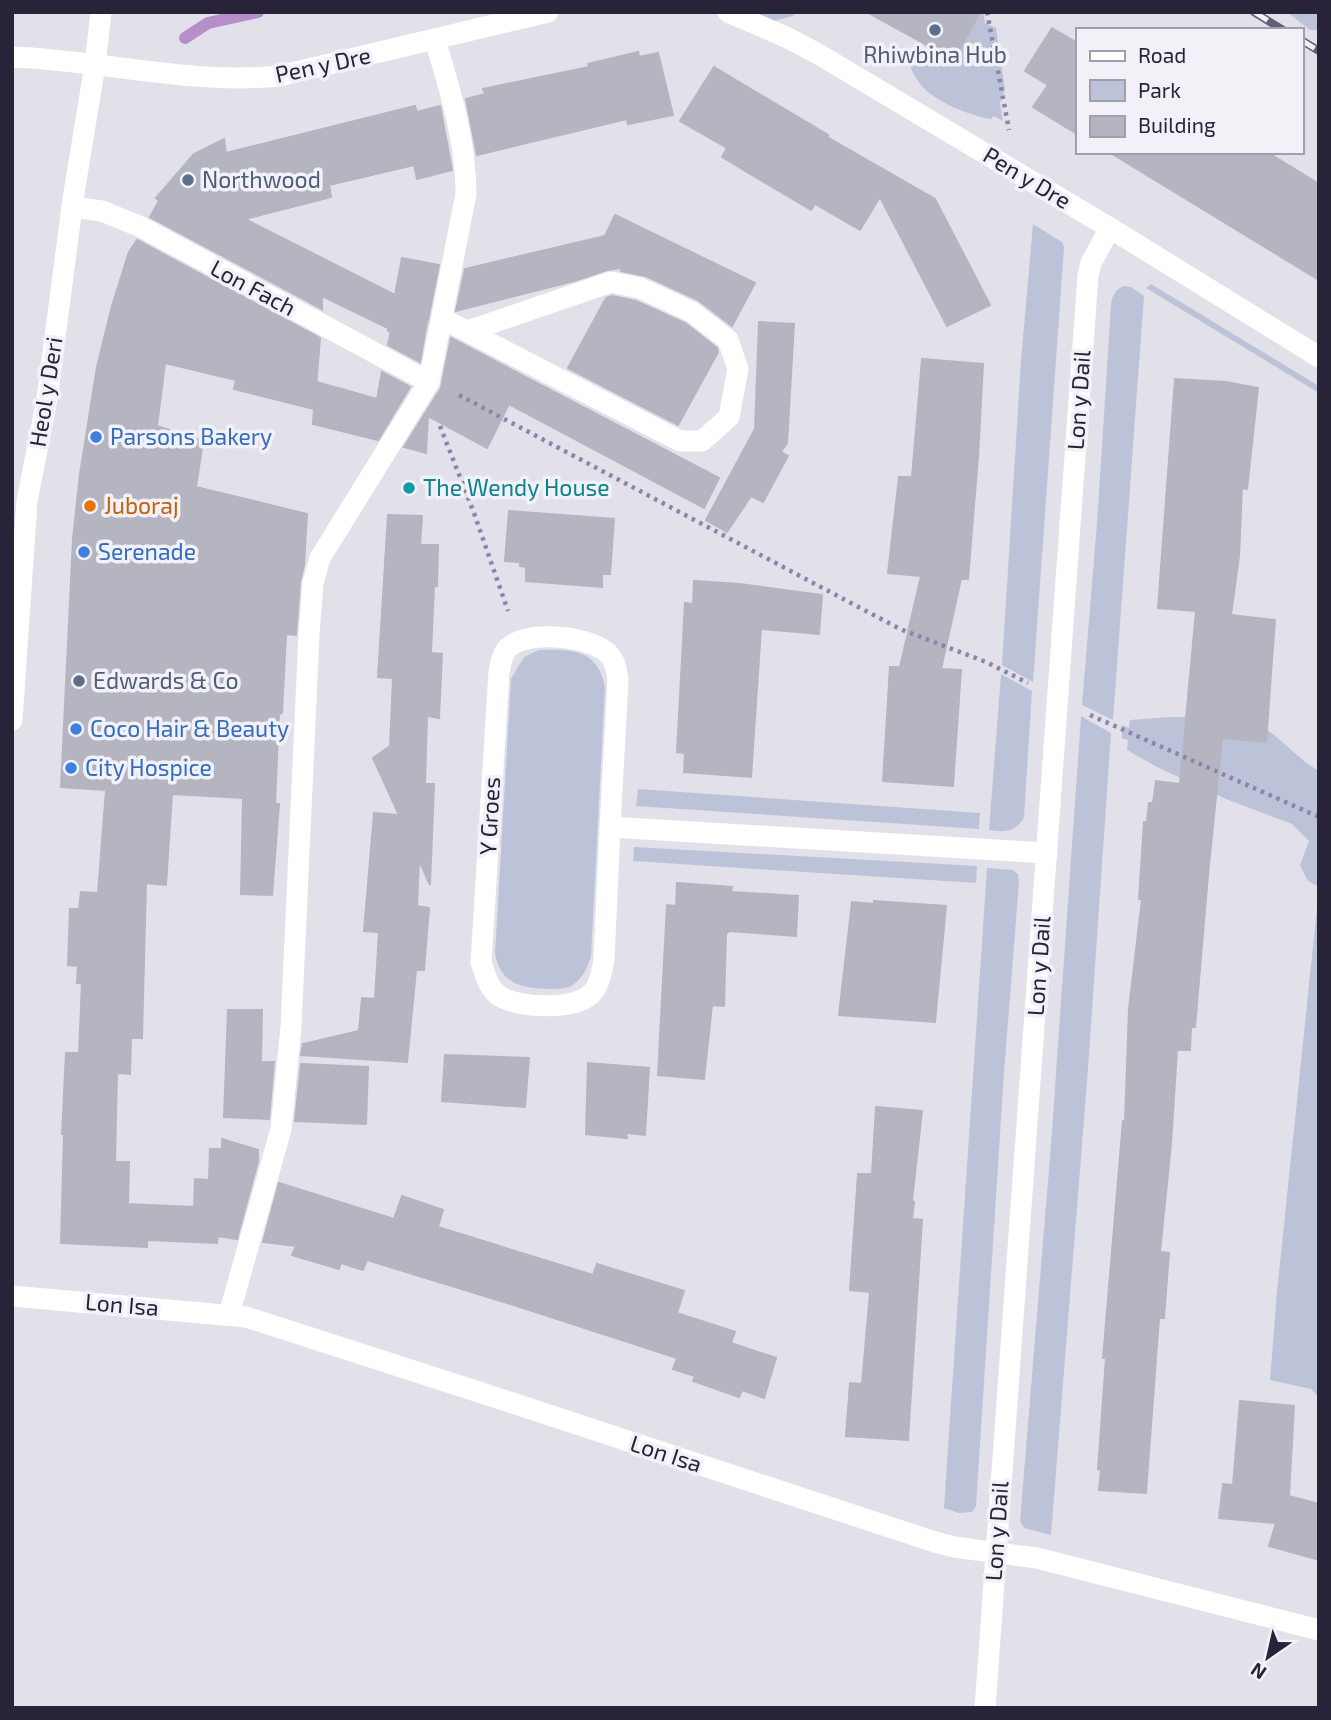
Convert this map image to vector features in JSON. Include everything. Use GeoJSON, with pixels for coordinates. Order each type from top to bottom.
{"type":"FeatureCollection","features":[{"type":"Feature","properties":{"kind":"street","name":"Heol y Deri"},"geometry":{"type":"LineString","coordinates":[[12,720],[27,501],[47,399],[101,12]]}},
{"type":"Feature","properties":{"kind":"street","name":"Pen y Dre"},"geometry":{"type":"LineString","coordinates":[[12,57],[169,75],[246,79],[279,76],[548,12]]}},
{"type":"Feature","properties":{"kind":"street","name":"Pen y Dre"},"geometry":{"type":"LineString","coordinates":[[728,12],[820,55],[1110,228],[1319,357]]}},
{"type":"Feature","properties":{"kind":"street"},"geometry":{"type":"LineString","coordinates":[[229,1315],[281,1129],[291,1027],[313,583],[320,558],[426,388],[443,319],[466,194],[466,170],[452,101],[435,40]]}},
{"type":"Feature","properties":{"kind":"street","name":"Lon Fach"},"geometry":{"type":"LineString","coordinates":[[72,207],[102,211],[141,227],[426,388]]}},
{"type":"Feature","properties":{"kind":"street","name":"Lon y Dail"},"geometry":{"type":"LineString","coordinates":[[985,1708],[1088,275],[1091,263],[1110,228]]}},
{"type":"Feature","properties":{"kind":"street"},"geometry":{"type":"LineString","coordinates":[[443,319],[680,441],[702,441],[729,417],[738,369],[728,340],[692,312],[640,288],[611,282],[468,331]]}},
{"type":"Feature","properties":{"kind":"street","name":"Y Groes"},"geometry":{"type":"LineString","coordinates":[[560,636],[585,641],[605,651],[615,662],[618,680],[610,827],[604,959],[600,979],[592,993],[577,1004],[557,1006],[516,1003],[499,995],[486,980],[481,962],[499,672],[502,657],[509,647],[521,641],[560,636]]}},
{"type":"Feature","properties":{"kind":"street"},"geometry":{"type":"LineString","coordinates":[[610,827],[1047,853]]}},
{"type":"Feature","properties":{"kind":"street","name":"Lon Isa"},"geometry":{"type":"LineString","coordinates":[[12,1296],[246,1318],[935,1542],[1037,1558],[1319,1630]]}},
{"type":"Feature","properties":{"kind":"path"},"geometry":{"type":"LineString","coordinates":[[987,12],[1010,134]]}},
{"type":"Feature","properties":{"kind":"path"},"geometry":{"type":"LineString","coordinates":[[509,614],[426,388],[441,386],[900,629],[986,662],[1032,685]]}},
{"type":"Feature","properties":{"kind":"path"},"geometry":{"type":"LineString","coordinates":[[1080,710],[1319,817]]}},
{"type":"Feature","properties":{"kind":"green space"},"geometry":{"type":"Polygon","coordinates":[[[750,12],[796,12],[793,16],[770,22],[750,12]]]}},
{"type":"Feature","properties":{"kind":"green space"},"geometry":{"type":"Polygon","coordinates":[[[980,12],[983,12],[985,23],[996,28],[1005,90],[1000,103],[1003,121],[994,116],[991,119],[973,115],[944,103],[919,82],[907,60],[916,51],[927,52],[930,47],[954,60],[980,12]]]}},
{"type":"Feature","properties":{"kind":"green space"},"geometry":{"type":"Polygon","coordinates":[[[1287,12],[1319,12],[1319,30],[1310,30],[1287,12]]]}},
{"type":"Feature","properties":{"kind":"green space"},"geometry":{"type":"Polygon","coordinates":[[[1033,224],[1062,242],[1064,247],[1033,682],[1002,665],[1021,361],[1033,224]]]}},
{"type":"Feature","properties":{"kind":"green space"},"geometry":{"type":"Polygon","coordinates":[[[1151,284],[1319,386],[1319,393],[1146,288],[1151,284]]]}},
{"type":"Feature","properties":{"kind":"green space"},"geometry":{"type":"Polygon","coordinates":[[[1123,286],[1131,287],[1144,296],[1113,720],[1082,705],[1111,306],[1114,294],[1123,286]]]}},
{"type":"Feature","properties":{"kind":"green space"},"geometry":{"type":"Polygon","coordinates":[[[539,650],[572,651],[589,658],[601,674],[605,687],[591,956],[585,971],[574,984],[554,989],[529,987],[507,978],[495,954],[511,679],[524,657],[539,650]]]}},
{"type":"Feature","properties":{"kind":"green space"},"geometry":{"type":"Polygon","coordinates":[[[1001,674],[1032,691],[1024,818],[1013,829],[1000,831],[989,830],[1001,674]]]}},
{"type":"Feature","properties":{"kind":"green space"},"geometry":{"type":"Polygon","coordinates":[[[1081,716],[1111,733],[1088,1069],[1051,1535],[1024,1528],[1020,1521],[1051,1145],[1081,716]]]}},
{"type":"Feature","properties":{"kind":"green space"},"geometry":{"type":"Polygon","coordinates":[[[1225,717],[1253,722],[1270,732],[1319,771],[1319,887],[1307,880],[1300,865],[1309,841],[1292,824],[1226,799],[1127,750],[1128,740],[1122,738],[1122,725],[1129,728],[1130,720],[1225,717]]]}},
{"type":"Feature","properties":{"kind":"green space"},"geometry":{"type":"Polygon","coordinates":[[[638,789],[980,813],[979,829],[636,806],[638,789]]]}},
{"type":"Feature","properties":{"kind":"green space"},"geometry":{"type":"Polygon","coordinates":[[[634,847],[977,866],[976,883],[633,861],[634,847]]]}},
{"type":"Feature","properties":{"kind":"green space"},"geometry":{"type":"Polygon","coordinates":[[[987,868],[1013,870],[1018,874],[1019,882],[976,1506],[972,1512],[959,1513],[944,1508],[987,868]]]}},
{"type":"Feature","properties":{"kind":"green space"},"geometry":{"type":"Polygon","coordinates":[[[1319,889],[1319,1397],[1311,1389],[1270,1380],[1319,889]]]}},
{"type":"Feature","properties":{"kind":"building","name":"Rhiwbina Hub"},"geometry":{"type":"Polygon","coordinates":[[[867,12],[980,12],[954,60],[867,12]]]}},
{"type":"Feature","properties":{"kind":"building"},"geometry":{"type":"Polygon","coordinates":[[[1052,28],[1076,42],[1076,133],[1033,107],[1048,85],[1025,71],[1052,28]]]}},
{"type":"Feature","properties":{"kind":"building"},"geometry":{"type":"Polygon","coordinates":[[[638,52],[639,57],[658,53],[673,115],[628,124],[627,119],[477,155],[466,99],[485,94],[483,89],[589,67],[588,64],[638,52]]]}},
{"type":"Feature","properties":{"kind":"building"},"geometry":{"type":"Polygon","coordinates":[[[714,67],[828,135],[827,137],[935,199],[990,305],[947,326],[880,197],[860,230],[815,204],[811,210],[722,157],[727,148],[680,121],[714,67]]]}},
{"type":"Feature","properties":{"kind":"building"},"geometry":{"type":"Polygon","coordinates":[[[415,106],[417,112],[440,106],[452,170],[417,179],[414,165],[329,185],[331,197],[245,219],[395,295],[402,258],[439,265],[428,320],[425,321],[427,322],[420,362],[388,345],[391,330],[388,331],[388,328],[322,296],[322,309],[150,217],[159,201],[156,198],[194,154],[224,139],[226,153],[415,106]]]}},
{"type":"Feature","properties":{"kind":"building"},"geometry":{"type":"Polygon","coordinates":[[[1112,154],[1270,154],[1319,184],[1319,280],[1112,154]]]}},
{"type":"Feature","properties":{"kind":"building"},"geometry":{"type":"Polygon","coordinates":[[[615,215],[755,283],[732,326],[698,300],[646,276],[621,271],[622,268],[456,311],[465,269],[605,236],[615,215]]]}},
{"type":"Feature","properties":{"kind":"building"},"geometry":{"type":"Polygon","coordinates":[[[137,240],[320,338],[315,399],[317,382],[377,399],[382,372],[410,387],[378,440],[313,424],[314,409],[234,389],[236,380],[165,363],[157,426],[203,441],[196,487],[307,514],[296,635],[286,634],[282,713],[279,714],[275,804],[279,804],[272,895],[241,894],[243,798],[172,794],[166,885],[146,883],[142,1038],[131,1038],[130,1074],[117,1073],[115,1162],[129,1162],[128,1204],[194,1207],[195,1179],[209,1180],[210,1149],[222,1149],[222,1139],[258,1150],[258,1161],[237,1239],[218,1236],[217,1243],[147,1240],[147,1247],[61,1243],[66,1053],[79,1053],[82,983],[77,983],[78,966],[68,965],[70,909],[79,909],[81,892],[98,893],[106,790],[61,787],[73,539],[97,367],[129,252],[137,240]]]}},
{"type":"Feature","properties":{"kind":"building"},"geometry":{"type":"Polygon","coordinates":[[[612,296],[636,301],[685,323],[717,348],[718,352],[678,425],[568,368],[606,298],[612,296]]]}},
{"type":"Feature","properties":{"kind":"building"},"geometry":{"type":"Polygon","coordinates":[[[759,322],[794,324],[787,443],[781,452],[788,456],[763,502],[751,496],[727,532],[706,520],[755,429],[759,322]]]}},
{"type":"Feature","properties":{"kind":"building"},"geometry":{"type":"Polygon","coordinates":[[[451,338],[719,478],[704,508],[509,404],[487,448],[428,416],[426,453],[404,447],[441,388],[451,338]]]}},
{"type":"Feature","properties":{"kind":"building"},"geometry":{"type":"Polygon","coordinates":[[[922,359],[983,364],[968,579],[961,579],[941,669],[961,670],[953,786],[883,781],[890,667],[900,667],[921,576],[888,573],[899,477],[912,477],[922,359]]]}},
{"type":"Feature","properties":{"kind":"building"},"geometry":{"type":"Polygon","coordinates":[[[1175,379],[1226,382],[1258,388],[1247,489],[1242,488],[1239,556],[1231,615],[1275,620],[1266,742],[1222,738],[1195,1027],[1191,1027],[1190,1050],[1177,1050],[1160,1252],[1169,1253],[1164,1318],[1159,1318],[1146,1493],[1099,1490],[1101,1470],[1098,1469],[1106,1358],[1103,1358],[1125,1121],[1129,1009],[1142,899],[1139,899],[1144,822],[1147,822],[1149,803],[1153,803],[1156,781],[1180,784],[1196,611],[1158,608],[1175,379]]]}},
{"type":"Feature","properties":{"kind":"building"},"geometry":{"type":"Polygon","coordinates":[[[509,511],[614,519],[610,574],[602,574],[602,587],[526,581],[526,567],[520,566],[520,562],[505,561],[509,511]]]}},
{"type":"Feature","properties":{"kind":"building"},"geometry":{"type":"Polygon","coordinates":[[[388,515],[422,516],[420,545],[438,545],[431,653],[442,654],[439,718],[427,716],[425,784],[434,784],[430,885],[419,860],[417,906],[429,908],[424,970],[416,970],[407,1062],[301,1055],[303,1044],[359,1031],[362,998],[375,999],[379,932],[364,931],[374,813],[399,815],[373,758],[390,746],[393,678],[378,677],[388,515]]]}},
{"type":"Feature","properties":{"kind":"building"},"geometry":{"type":"Polygon","coordinates":[[[694,581],[822,595],[819,634],[761,629],[751,777],[684,772],[685,753],[677,752],[685,603],[693,604],[694,581]]]}},
{"type":"Feature","properties":{"kind":"building"},"geometry":{"type":"Polygon","coordinates":[[[677,883],[732,887],[731,892],[798,896],[796,936],[729,931],[726,934],[724,1006],[712,1005],[704,1079],[658,1075],[667,905],[676,906],[677,883]]]}},
{"type":"Feature","properties":{"kind":"building"},"geometry":{"type":"Polygon","coordinates":[[[874,901],[946,906],[935,1022],[839,1015],[852,902],[874,904],[874,901]]]}},
{"type":"Feature","properties":{"kind":"building"},"geometry":{"type":"Polygon","coordinates":[[[228,1010],[262,1010],[261,1062],[274,1062],[269,1119],[224,1117],[228,1010]]]}},
{"type":"Feature","properties":{"kind":"building"},"geometry":{"type":"Polygon","coordinates":[[[445,1055],[529,1058],[525,1107],[442,1101],[445,1055]]]}},
{"type":"Feature","properties":{"kind":"building"},"geometry":{"type":"Polygon","coordinates":[[[588,1063],[649,1068],[645,1135],[626,1133],[627,1138],[586,1134],[588,1063]]]}},
{"type":"Feature","properties":{"kind":"building"},"geometry":{"type":"Polygon","coordinates":[[[301,1064],[368,1067],[366,1124],[295,1121],[301,1064]]]}},
{"type":"Feature","properties":{"kind":"building"},"geometry":{"type":"Polygon","coordinates":[[[876,1107],[922,1111],[912,1201],[912,1219],[922,1220],[908,1440],[846,1436],[850,1383],[862,1384],[870,1292],[850,1290],[858,1174],[872,1174],[876,1107]]]}},
{"type":"Feature","properties":{"kind":"building"},"geometry":{"type":"Polygon","coordinates":[[[279,1183],[394,1219],[402,1196],[443,1210],[438,1227],[593,1275],[597,1264],[684,1291],[677,1313],[735,1332],[731,1343],[776,1358],[764,1398],[742,1390],[739,1397],[693,1381],[695,1376],[673,1369],[677,1358],[367,1260],[363,1270],[341,1263],[339,1269],[292,1255],[296,1246],[263,1242],[279,1183]]]}},
{"type":"Feature","properties":{"kind":"building"},"geometry":{"type":"Polygon","coordinates":[[[1240,1401],[1294,1406],[1289,1496],[1319,1504],[1319,1560],[1269,1546],[1276,1523],[1219,1518],[1223,1484],[1233,1485],[1240,1401]]]}},
{"type":"Feature","properties":{"kind":"waterway"},"geometry":{"type":"LineString","coordinates":[[185,38],[208,23],[258,12]]}},
{"type":"Feature","properties":{"kind":"railway"},"geometry":{"type":"LineString","coordinates":[[1254,12],[1280,28]]}},
{"type":"Feature","properties":{"kind":"railway"},"geometry":{"type":"LineString","coordinates":[[1303,41],[1319,51]]}},
{"type":"Feature","properties":{"kind":"place","name":"Rhiwbina Hub"},"geometry":{"type":"Point","coordinates":[935,30]}},
{"type":"Feature","properties":{"kind":"place","name":"Northwood"},"geometry":{"type":"Point","coordinates":[188,180]}},
{"type":"Feature","properties":{"kind":"place","name":"Parsons Bakery"},"geometry":{"type":"Point","coordinates":[96,437]}},
{"type":"Feature","properties":{"kind":"place","name":"The Wendy House"},"geometry":{"type":"Point","coordinates":[409,488]}},
{"type":"Feature","properties":{"kind":"place","name":"Juboraj"},"geometry":{"type":"Point","coordinates":[90,506]}},
{"type":"Feature","properties":{"kind":"place","name":"Serenade"},"geometry":{"type":"Point","coordinates":[84,552]}},
{"type":"Feature","properties":{"kind":"place","name":"Edwards & Co"},"geometry":{"type":"Point","coordinates":[79,681]}},
{"type":"Feature","properties":{"kind":"place","name":"Coco Hair & Beauty"},"geometry":{"type":"Point","coordinates":[76,729]}},
{"type":"Feature","properties":{"kind":"place","name":"City Hospice"},"geometry":{"type":"Point","coordinates":[71,768]}}]}
